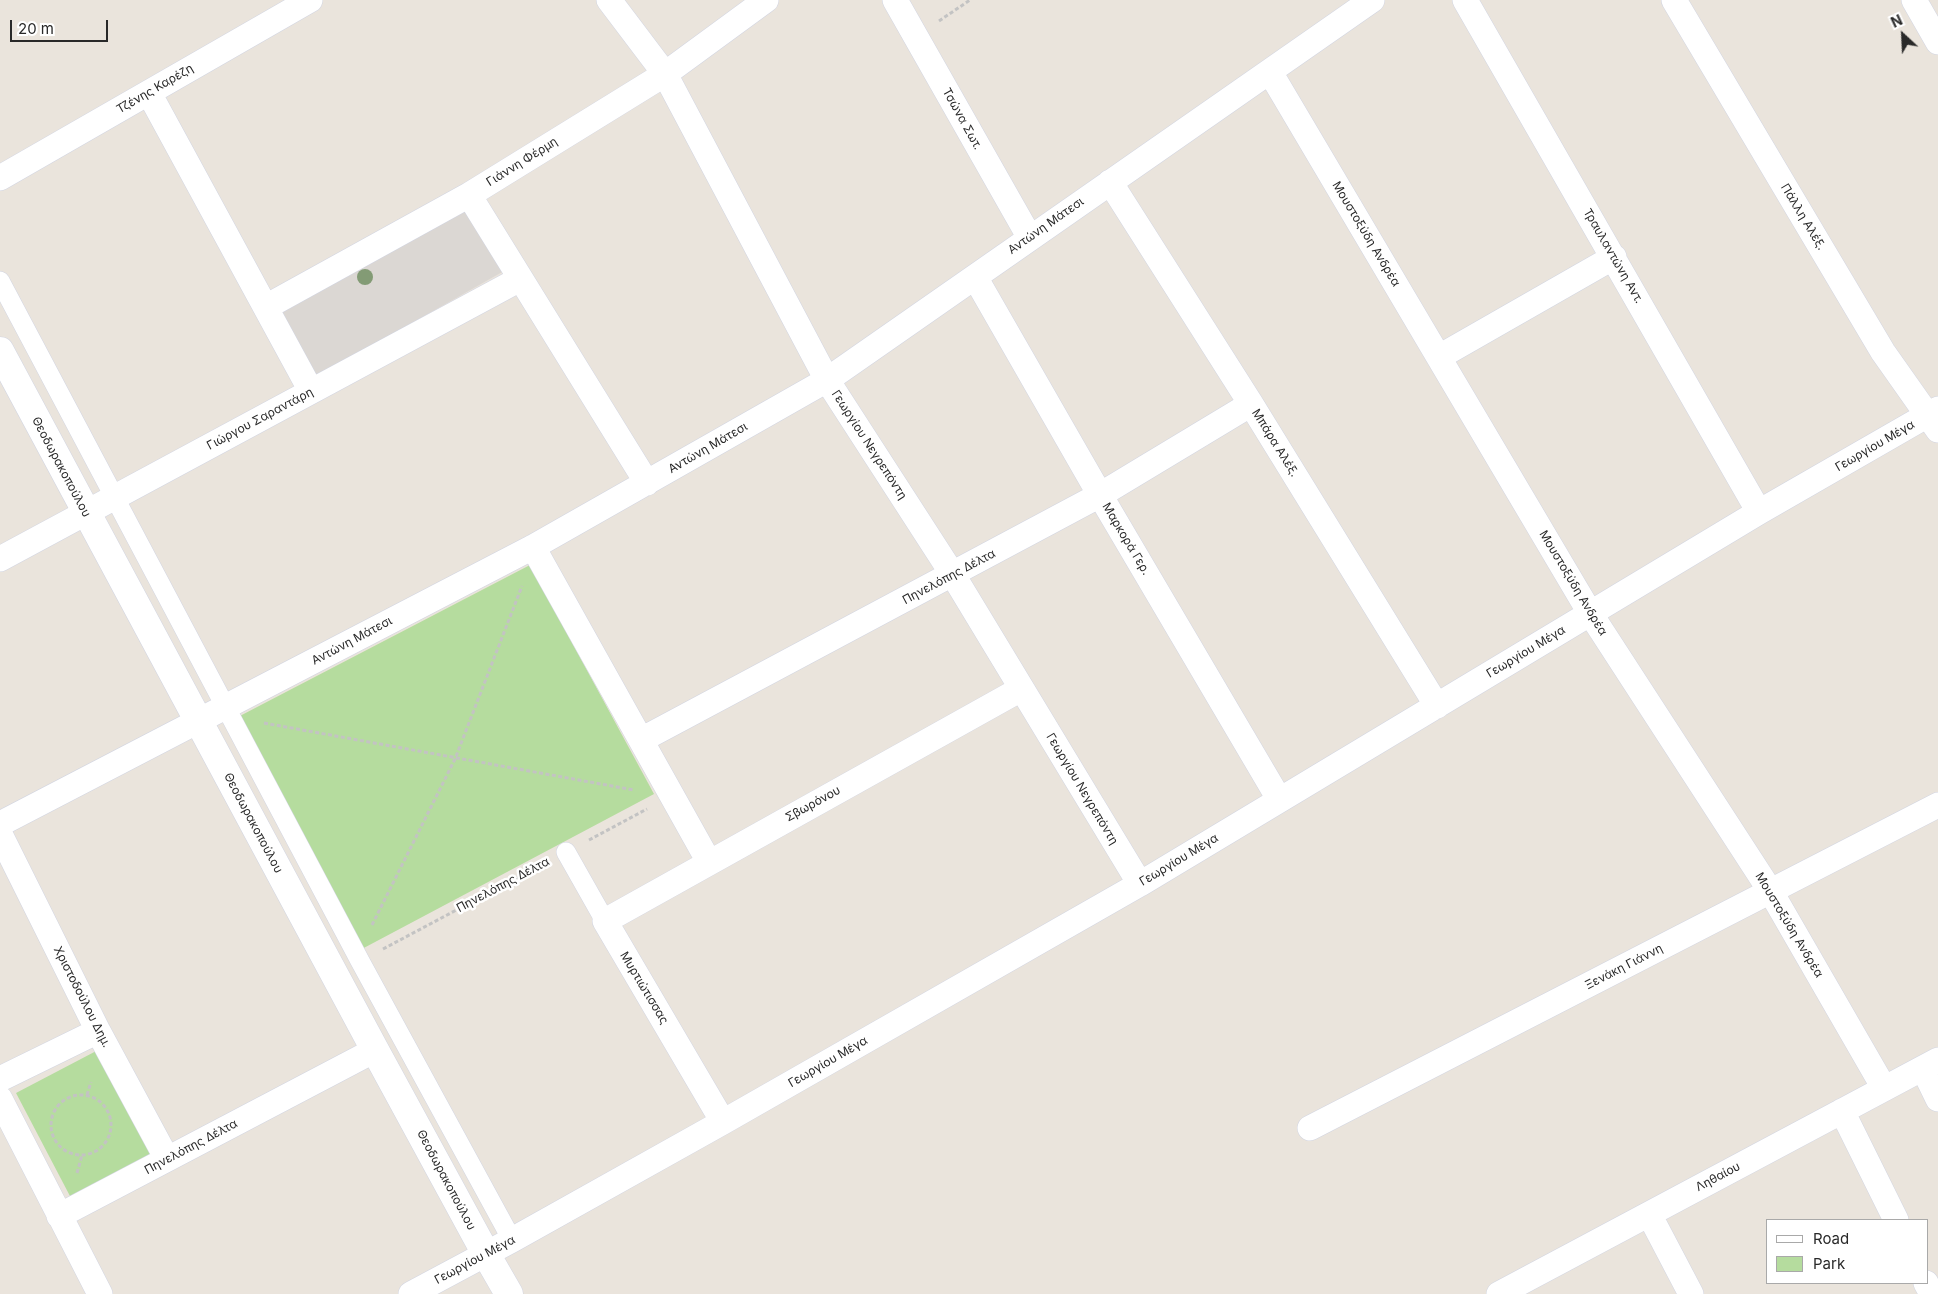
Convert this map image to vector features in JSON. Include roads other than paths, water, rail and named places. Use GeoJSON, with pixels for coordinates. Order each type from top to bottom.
{"type":"FeatureCollection","features":[{"type":"Feature","properties":{"kind":"street","name":"Τζένης Καρέζη"},"geometry":{"type":"LineString","coordinates":[[0,178],[310,0]]}},
{"type":"Feature","properties":{"kind":"street","name":"Γεωργίου Νεγρεπόντη"},"geometry":{"type":"LineString","coordinates":[[609,0],[665,74],[827,380],[953,575],[1140,884]]}},
{"type":"Feature","properties":{"kind":"street","name":"Γιάννη Φέρμη"},"geometry":{"type":"LineString","coordinates":[[266,307],[469,195],[665,74],[766,0]]}},
{"type":"Feature","properties":{"kind":"street","name":"Τσώνα Σωτ."},"geometry":{"type":"LineString","coordinates":[[895,0],[1030,238]]}},
{"type":"Feature","properties":{"kind":"street","name":"Αντώνη Μάτεσι"},"geometry":{"type":"LineString","coordinates":[[0,824],[533,546],[827,380],[1270,72],[1346,7],[1372,0]]}},
{"type":"Feature","properties":{"kind":"street","name":"Τραυλαντώνη Αντ."},"geometry":{"type":"LineString","coordinates":[[1465,0],[1760,512]]}},
{"type":"Feature","properties":{"kind":"street","name":"Πάλλη Αλέξ."},"geometry":{"type":"LineString","coordinates":[[1674,0],[1883,352],[1934,418]]}},
{"type":"Feature","properties":{"kind":"street"},"geometry":{"type":"LineString","coordinates":[[1914,0],[1935,30]]}},
{"type":"Feature","properties":{"kind":"street","name":"Μουστοξύδη Ανδρέα"},"geometry":{"type":"LineString","coordinates":[[1270,72],[1590,613],[1771,892],[1884,1088]]}},
{"type":"Feature","properties":{"kind":"street"},"geometry":{"type":"LineString","coordinates":[[149,92],[311,392]]}},
{"type":"Feature","properties":{"kind":"street","name":"Μπάρα Αλέξ."},"geometry":{"type":"LineString","coordinates":[[1110,182],[1251,404],[1437,706]]}},
{"type":"Feature","properties":{"kind":"street"},"geometry":{"type":"LineString","coordinates":[[469,195],[647,483]]}},
{"type":"Feature","properties":{"kind":"street"},"geometry":{"type":"LineString","coordinates":[[1439,357],[1614,257]]}},
{"type":"Feature","properties":{"kind":"street","name":"Μαρκορά Γερ."},"geometry":{"type":"LineString","coordinates":[[975,277],[1100,495],[1279,799]]}},
{"type":"Feature","properties":{"kind":"street","name":"Γιώργου Σαραντάρη"},"geometry":{"type":"LineString","coordinates":[[0,559],[520,279]]}},
{"type":"Feature","properties":{"kind":"street"},"geometry":{"type":"LineString","coordinates":[[0,281],[360,961],[512,1240]]}},
{"type":"Feature","properties":{"kind":"street","name":"Θεοδωρακοπούλου"},"geometry":{"type":"LineString","coordinates":[[4,368],[86,513],[509,1294]]}},
{"type":"Feature","properties":{"kind":"street","name":"Πηνελόπης Δέλτα"},"geometry":{"type":"LineString","coordinates":[[641,740],[1100,495],[1251,404]]}},
{"type":"Feature","properties":{"kind":"street","name":"Γεωργίου Μέγα"},"geometry":{"type":"LineString","coordinates":[[410,1294],[512,1240],[723,1122],[1140,884],[1760,512],[1934,418]]}},
{"type":"Feature","properties":{"kind":"street"},"geometry":{"type":"LineString","coordinates":[[533,546],[709,862]]}},
{"type":"Feature","properties":{"kind":"street","name":"Σβωρόνου"},"geometry":{"type":"LineString","coordinates":[[605,921],[1021,689]]}},
{"type":"Feature","properties":{"kind":"street","name":"Ξενάκη Γιάννη"},"geometry":{"type":"LineString","coordinates":[[1310,1128],[1938,805]]}},
{"type":"Feature","properties":{"kind":"street","name":"Χριστοδούλου Δημ."},"geometry":{"type":"LineString","coordinates":[[0,834],[98,1030],[167,1159]]}},
{"type":"Feature","properties":{"kind":"street","name":"Μυρτιώτισσας"},"geometry":{"type":"LineString","coordinates":[[566,852],[723,1122]]}},
{"type":"Feature","properties":{"kind":"street"},"geometry":{"type":"LineString","coordinates":[[0,1079],[98,1030]]}},
{"type":"Feature","properties":{"kind":"street","name":"Πηνελόπης Δέλτα"},"geometry":{"type":"LineString","coordinates":[[59,1216],[376,1050]]}},
{"type":"Feature","properties":{"kind":"street"},"geometry":{"type":"LineString","coordinates":[[1930,1064],[1938,1098]]}},
{"type":"Feature","properties":{"kind":"street","name":"Ληθαίου"},"geometry":{"type":"LineString","coordinates":[[1499,1294],[1930,1064]]}},
{"type":"Feature","properties":{"kind":"street"},"geometry":{"type":"LineString","coordinates":[[0,1099],[100,1294]]}},
{"type":"Feature","properties":{"kind":"street"},"geometry":{"type":"LineString","coordinates":[[1842,1111],[1896,1219]]}},
{"type":"Feature","properties":{"kind":"street"},"geometry":{"type":"LineString","coordinates":[[1649,1214],[1691,1294]]}}]}
